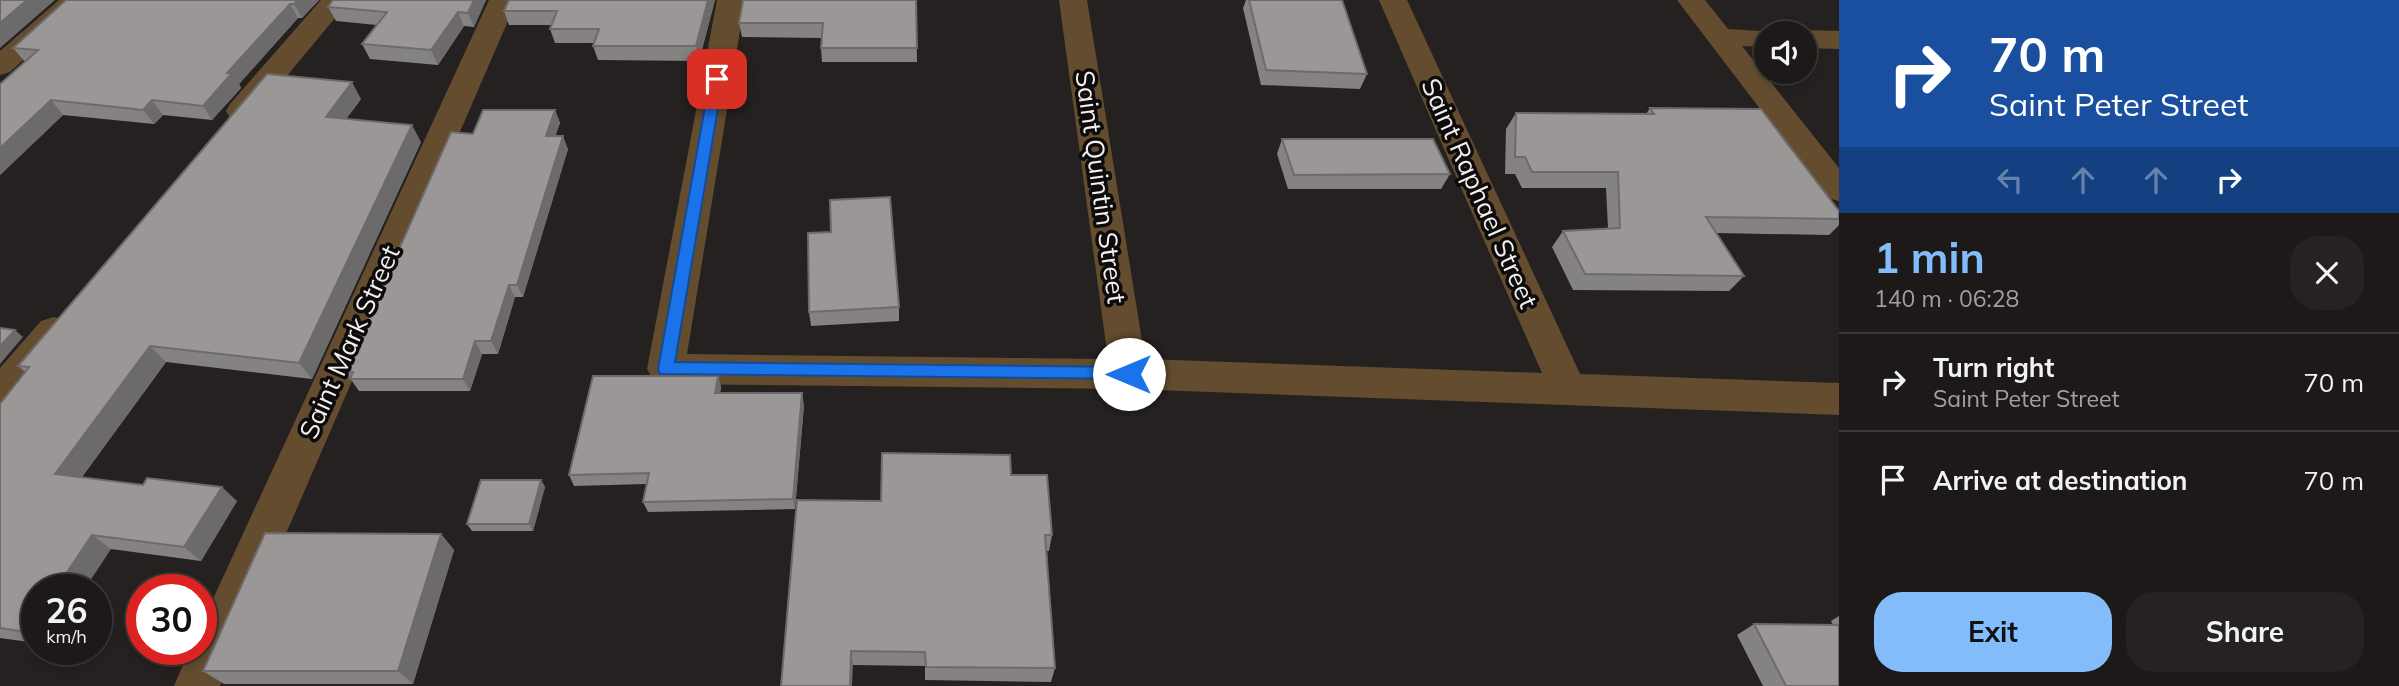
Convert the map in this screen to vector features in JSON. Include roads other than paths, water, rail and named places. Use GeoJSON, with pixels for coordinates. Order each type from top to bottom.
{"type":"FeatureCollection","features":[{"type":"Feature","properties":{"kind":"street"},"geometry":{"type":"LineString","coordinates":[[0,66],[75,0]]}},
{"type":"Feature","properties":{"kind":"street"},"geometry":{"type":"LineString","coordinates":[[218,138],[336,0]]}},
{"type":"Feature","properties":{"kind":"street","name":"Saint Mark Street"},"geometry":{"type":"LineString","coordinates":[[197,686],[503,0]]}},
{"type":"Feature","properties":{"kind":"street"},"geometry":{"type":"LineString","coordinates":[[731,0],[666,369],[1129,374],[1567,387],[1839,399]]}},
{"type":"Feature","properties":{"kind":"street","name":"Saint Quintin Street"},"geometry":{"type":"LineString","coordinates":[[1073,0],[1129,374]]}},
{"type":"Feature","properties":{"kind":"street","name":"Saint Raphael Street"},"geometry":{"type":"LineString","coordinates":[[1393,0],[1567,387]]}},
{"type":"Feature","properties":{"kind":"street"},"geometry":{"type":"LineString","coordinates":[[1690,0],[1839,190]]}},
{"type":"Feature","properties":{"kind":"street"},"geometry":{"type":"LineString","coordinates":[[1719,37],[1754,38]]}},
{"type":"Feature","properties":{"kind":"street"},"geometry":{"type":"LineString","coordinates":[[1817,39],[1839,40]]}},
{"type":"Feature","properties":{"kind":"street"},"geometry":{"type":"LineString","coordinates":[[0,394],[73,309]]}}]}
